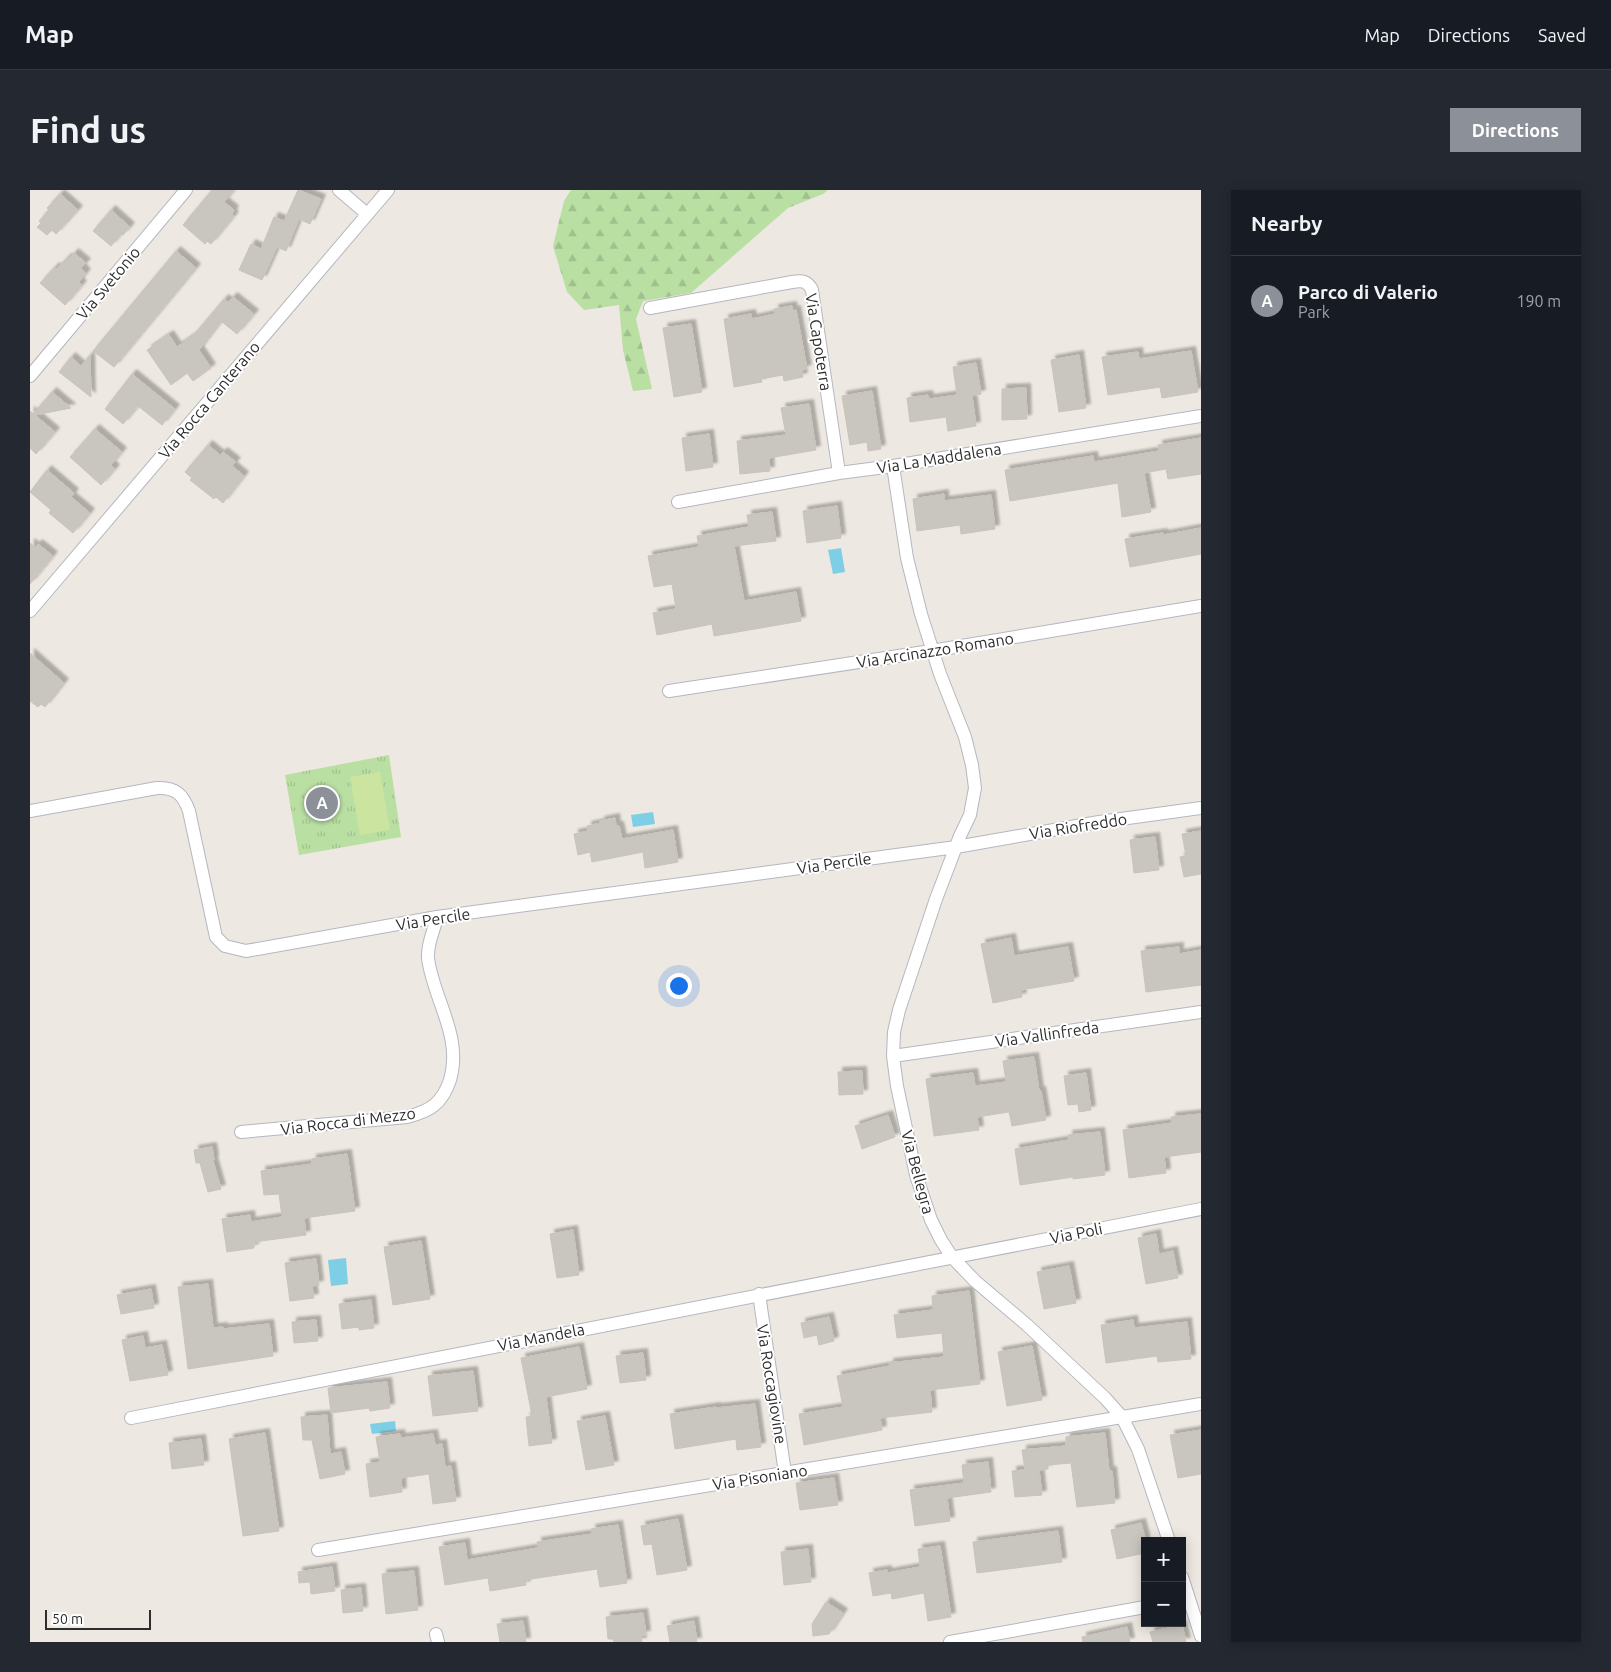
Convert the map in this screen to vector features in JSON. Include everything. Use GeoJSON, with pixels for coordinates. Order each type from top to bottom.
{"type":"FeatureCollection","features":[{"type":"Feature","properties":{"kind":"street","name":"Via Svetonio"},"geometry":{"type":"LineString","coordinates":[[30,376],[186,190]]}},
{"type":"Feature","properties":{"kind":"street"},"geometry":{"type":"LineString","coordinates":[[339,190],[367,214]]}},
{"type":"Feature","properties":{"kind":"street","name":"Via Rocca Canterano"},"geometry":{"type":"LineString","coordinates":[[30,611],[388,190]]}},
{"type":"Feature","properties":{"kind":"street","name":"Via Capoterra"},"geometry":{"type":"LineString","coordinates":[[650,308],[802,280],[809,284],[812,290],[839,473]]}},
{"type":"Feature","properties":{"kind":"street","name":"Via La Maddalena"},"geometry":{"type":"LineString","coordinates":[[678,502],[839,473],[1201,416]]}},
{"type":"Feature","properties":{"kind":"street","name":"Via Bellegra"},"geometry":{"type":"LineString","coordinates":[[893,466],[907,558],[931,651],[962,728],[975,778],[972,808],[936,898],[897,1017],[893,1039],[893,1056],[903,1116],[918,1183],[935,1230],[952,1257],[1105,1398],[1122,1417],[1138,1449],[1168,1537]]}},
{"type":"Feature","properties":{"kind":"street","name":"Via Arcinazzo Romano"},"geometry":{"type":"LineString","coordinates":[[669,691],[931,651],[1201,606]]}},
{"type":"Feature","properties":{"kind":"street","name":"Via Percile"},"geometry":{"type":"LineString","coordinates":[[30,811],[156,788],[173,789],[183,797],[188,811],[216,937],[220,943],[232,949],[246,951],[437,917],[956,847]]}},
{"type":"Feature","properties":{"kind":"street","name":"Via Riofreddo"},"geometry":{"type":"LineString","coordinates":[[956,847],[1099,822],[1201,808]]}},
{"type":"Feature","properties":{"kind":"street","name":"Via Rocca di Mezzo"},"geometry":{"type":"LineString","coordinates":[[241,1132],[407,1117],[426,1111],[440,1100],[452,1074],[453,1053],[450,1032],[429,960],[429,943],[437,917]]}},
{"type":"Feature","properties":{"kind":"street","name":"Via Vallinfreda"},"geometry":{"type":"LineString","coordinates":[[893,1056],[1201,1012]]}},
{"type":"Feature","properties":{"kind":"street","name":"Via Poli"},"geometry":{"type":"LineString","coordinates":[[952,1257],[1201,1209]]}},
{"type":"Feature","properties":{"kind":"street","name":"Via Mandela"},"geometry":{"type":"LineString","coordinates":[[131,1418],[952,1257]]}},
{"type":"Feature","properties":{"kind":"street","name":"Via Roccagiovine"},"geometry":{"type":"LineString","coordinates":[[759,1294],[786,1473]]}},
{"type":"Feature","properties":{"kind":"street","name":"Via Pisoniano"},"geometry":{"type":"LineString","coordinates":[[318,1550],[1201,1404]]}},
{"type":"Feature","properties":{"kind":"street"},"geometry":{"type":"LineString","coordinates":[[1184,1582],[1191,1598],[1201,1636]]}},
{"type":"Feature","properties":{"kind":"street"},"geometry":{"type":"LineString","coordinates":[[950,1642],[1141,1608]]}},
{"type":"Feature","properties":{"kind":"green space"},"geometry":{"type":"Polygon","coordinates":[[[571,190],[828,190],[823,194],[788,208],[691,293],[643,301],[636,319],[652,389],[633,391],[623,350],[619,305],[584,310],[567,292],[553,246],[564,201],[571,190]]]}},
{"type":"Feature","properties":{"kind":"green space"},"geometry":{"type":"Polygon","coordinates":[[[389,755],[401,837],[299,855],[285,775],[389,755]]]}},
{"type":"Feature","properties":{"kind":"green space"},"geometry":{"type":"Polygon","coordinates":[[[380,772],[390,830],[360,835],[350,777],[380,772]]]}},
{"type":"Feature","properties":{"kind":"water"},"geometry":{"type":"Polygon","coordinates":[[[841,548],[845,572],[833,574],[828,550],[841,548]]]}},
{"type":"Feature","properties":{"kind":"water"},"geometry":{"type":"Polygon","coordinates":[[[653,812],[655,824],[633,827],[631,815],[653,812]]]}},
{"type":"Feature","properties":{"kind":"water"},"geometry":{"type":"Polygon","coordinates":[[[346,1258],[348,1284],[331,1286],[328,1260],[346,1258]]]}},
{"type":"Feature","properties":{"kind":"water"},"geometry":{"type":"Polygon","coordinates":[[[395,1421],[396,1431],[372,1434],[370,1424],[395,1421]]]}},
{"type":"Feature","properties":{"kind":"building"},"geometry":{"type":"Polygon","coordinates":[[[212,190],[234,190],[224,202],[234,210],[232,214],[234,216],[211,244],[207,241],[205,244],[183,225],[212,190]]]}},
{"type":"Feature","properties":{"kind":"building"},"geometry":{"type":"Polygon","coordinates":[[[298,190],[321,199],[310,224],[299,219],[286,251],[277,247],[262,280],[239,270],[251,244],[261,249],[274,217],[284,221],[298,190]]]}},
{"type":"Feature","properties":{"kind":"building"},"geometry":{"type":"Polygon","coordinates":[[[60,194],[78,210],[56,234],[52,230],[47,235],[37,227],[41,223],[39,221],[49,210],[47,208],[60,194]]]}},
{"type":"Feature","properties":{"kind":"building"},"geometry":{"type":"Polygon","coordinates":[[[111,210],[130,227],[111,246],[93,231],[111,210]]]}},
{"type":"Feature","properties":{"kind":"building"},"geometry":{"type":"Polygon","coordinates":[[[176,251],[196,268],[114,367],[93,351],[176,251]]]}},
{"type":"Feature","properties":{"kind":"building"},"geometry":{"type":"Polygon","coordinates":[[[74,253],[86,263],[81,268],[86,273],[79,282],[82,285],[65,305],[40,283],[55,267],[57,269],[74,253]]]}},
{"type":"Feature","properties":{"kind":"building"},"geometry":{"type":"Polygon","coordinates":[[[233,297],[254,314],[237,334],[221,321],[199,350],[211,368],[193,381],[187,373],[171,385],[147,350],[169,335],[177,347],[193,336],[224,299],[228,302],[233,297]]]}},
{"type":"Feature","properties":{"kind":"building"},"geometry":{"type":"Polygon","coordinates":[[[792,306],[793,311],[796,310],[807,369],[802,370],[803,377],[784,381],[783,375],[761,379],[762,382],[734,387],[724,319],[751,314],[752,319],[775,314],[774,309],[792,306]]]}},
{"type":"Feature","properties":{"kind":"building"},"geometry":{"type":"Polygon","coordinates":[[[691,324],[702,392],[674,397],[663,328],[691,324]]]}},
{"type":"Feature","properties":{"kind":"building"},"geometry":{"type":"Polygon","coordinates":[[[1191,351],[1198,392],[1162,398],[1160,387],[1108,395],[1102,357],[1138,352],[1139,359],[1191,351]]]}},
{"type":"Feature","properties":{"kind":"building"},"geometry":{"type":"Polygon","coordinates":[[[90,355],[91,397],[59,372],[71,357],[81,366],[90,355]]]}},
{"type":"Feature","properties":{"kind":"building"},"geometry":{"type":"Polygon","coordinates":[[[1079,355],[1086,408],[1059,412],[1051,360],[1079,355]]]}},
{"type":"Feature","properties":{"kind":"building"},"geometry":{"type":"Polygon","coordinates":[[[976,363],[981,394],[972,396],[976,426],[948,431],[946,417],[910,422],[907,398],[928,395],[929,399],[957,395],[953,367],[976,363]]]}},
{"type":"Feature","properties":{"kind":"building"},"geometry":{"type":"Polygon","coordinates":[[[132,374],[175,409],[162,425],[138,406],[123,424],[105,409],[132,374]]]}},
{"type":"Feature","properties":{"kind":"building"},"geometry":{"type":"Polygon","coordinates":[[[1026,388],[1027,419],[1002,420],[1002,389],[1026,388]]]}},
{"type":"Feature","properties":{"kind":"building"},"geometry":{"type":"Polygon","coordinates":[[[872,391],[881,449],[868,451],[867,442],[850,445],[842,396],[872,391]]]}},
{"type":"Feature","properties":{"kind":"building"},"geometry":{"type":"Polygon","coordinates":[[[52,392],[71,408],[35,415],[55,432],[36,454],[30,448],[30,411],[33,414],[52,392]]]}},
{"type":"Feature","properties":{"kind":"building"},"geometry":{"type":"Polygon","coordinates":[[[809,404],[816,450],[769,458],[770,471],[740,474],[737,441],[786,435],[781,408],[809,404]]]}},
{"type":"Feature","properties":{"kind":"building"},"geometry":{"type":"Polygon","coordinates":[[[95,429],[122,452],[111,465],[115,469],[101,485],[70,457],[95,429]]]}},
{"type":"Feature","properties":{"kind":"building"},"geometry":{"type":"Polygon","coordinates":[[[709,434],[713,467],[686,471],[682,438],[709,434]]]}},
{"type":"Feature","properties":{"kind":"building"},"geometry":{"type":"Polygon","coordinates":[[[1201,438],[1201,474],[1168,479],[1166,469],[1144,473],[1151,512],[1122,517],[1118,483],[1010,501],[1005,470],[1093,456],[1094,462],[1159,451],[1158,445],[1201,438]]]}},
{"type":"Feature","properties":{"kind":"building"},"geometry":{"type":"Polygon","coordinates":[[[208,445],[220,455],[223,452],[236,462],[232,466],[244,476],[223,503],[216,497],[214,499],[190,480],[192,478],[185,472],[208,445]]]}},
{"type":"Feature","properties":{"kind":"building"},"geometry":{"type":"Polygon","coordinates":[[[47,470],[74,493],[71,497],[90,513],[73,533],[49,513],[51,510],[30,492],[47,470]]]}},
{"type":"Feature","properties":{"kind":"building"},"geometry":{"type":"Polygon","coordinates":[[[944,494],[944,501],[991,495],[995,529],[961,534],[960,525],[917,531],[913,499],[944,494]]]}},
{"type":"Feature","properties":{"kind":"building"},"geometry":{"type":"Polygon","coordinates":[[[837,506],[841,538],[807,543],[803,511],[837,506]]]}},
{"type":"Feature","properties":{"kind":"building"},"geometry":{"type":"Polygon","coordinates":[[[772,512],[776,541],[734,546],[744,601],[796,592],[801,621],[714,636],[712,624],[657,635],[653,613],[676,609],[672,584],[654,587],[648,556],[699,547],[697,536],[749,527],[747,515],[772,512]]]}},
{"type":"Feature","properties":{"kind":"building"},"geometry":{"type":"Polygon","coordinates":[[[1201,528],[1201,554],[1130,567],[1125,539],[1201,528]]]}},
{"type":"Feature","properties":{"kind":"building"},"geometry":{"type":"Polygon","coordinates":[[[30,543],[35,547],[38,544],[53,556],[30,584],[30,543]]]}},
{"type":"Feature","properties":{"kind":"building"},"geometry":{"type":"Polygon","coordinates":[[[30,653],[64,683],[45,707],[41,704],[38,707],[30,701],[30,653]]]}},
{"type":"Feature","properties":{"kind":"building"},"geometry":{"type":"Polygon","coordinates":[[[615,818],[616,826],[619,826],[622,839],[673,830],[678,862],[645,868],[643,852],[592,862],[590,852],[578,855],[574,834],[588,831],[587,826],[615,818]]]}},
{"type":"Feature","properties":{"kind":"building"},"geometry":{"type":"Polygon","coordinates":[[[1201,831],[1201,874],[1184,877],[1180,857],[1186,856],[1182,834],[1201,831]]]}},
{"type":"Feature","properties":{"kind":"building"},"geometry":{"type":"Polygon","coordinates":[[[1155,837],[1159,870],[1134,873],[1130,840],[1155,837]]]}},
{"type":"Feature","properties":{"kind":"building"},"geometry":{"type":"Polygon","coordinates":[[[1011,938],[1014,956],[1068,947],[1074,981],[1021,990],[1022,997],[993,1003],[981,944],[1011,938]]]}},
{"type":"Feature","properties":{"kind":"building"},"geometry":{"type":"Polygon","coordinates":[[[1179,947],[1179,954],[1201,950],[1201,985],[1146,992],[1141,951],[1179,947]]]}},
{"type":"Feature","properties":{"kind":"building"},"geometry":{"type":"Polygon","coordinates":[[[1034,1057],[1046,1120],[1012,1126],[1009,1112],[977,1117],[979,1130],[934,1136],[926,1079],[973,1073],[975,1086],[1006,1082],[1003,1061],[1034,1057]]]}},
{"type":"Feature","properties":{"kind":"building"},"geometry":{"type":"Polygon","coordinates":[[[862,1071],[863,1094],[839,1095],[838,1072],[862,1071]]]}},
{"type":"Feature","properties":{"kind":"building"},"geometry":{"type":"Polygon","coordinates":[[[1086,1073],[1091,1110],[1079,1112],[1078,1104],[1068,1105],[1064,1076],[1086,1073]]]}},
{"type":"Feature","properties":{"kind":"building"},"geometry":{"type":"Polygon","coordinates":[[[1201,1114],[1201,1152],[1164,1157],[1166,1173],[1129,1178],[1123,1130],[1172,1123],[1171,1117],[1201,1114]]]}},
{"type":"Feature","properties":{"kind":"building"},"geometry":{"type":"Polygon","coordinates":[[[888,1115],[895,1137],[862,1149],[855,1126],[888,1115]]]}},
{"type":"Feature","properties":{"kind":"building"},"geometry":{"type":"Polygon","coordinates":[[[1100,1132],[1105,1175],[1073,1179],[1073,1177],[1020,1185],[1015,1149],[1069,1140],[1068,1135],[1100,1132]]]}},
{"type":"Feature","properties":{"kind":"building"},"geometry":{"type":"Polygon","coordinates":[[[212,1147],[213,1161],[221,1189],[208,1192],[200,1163],[196,1163],[194,1150],[212,1147]]]}},
{"type":"Feature","properties":{"kind":"building"},"geometry":{"type":"Polygon","coordinates":[[[347,1154],[355,1211],[304,1218],[306,1235],[254,1242],[254,1248],[227,1252],[222,1219],[250,1215],[251,1222],[282,1217],[279,1194],[264,1195],[261,1171],[312,1164],[312,1159],[347,1154]]]}},
{"type":"Feature","properties":{"kind":"building"},"geometry":{"type":"Polygon","coordinates":[[[573,1230],[579,1275],[557,1278],[550,1234],[573,1230]]]}},
{"type":"Feature","properties":{"kind":"building"},"geometry":{"type":"Polygon","coordinates":[[[1156,1234],[1159,1254],[1173,1251],[1178,1278],[1146,1284],[1138,1238],[1156,1234]]]}},
{"type":"Feature","properties":{"kind":"building"},"geometry":{"type":"Polygon","coordinates":[[[421,1241],[430,1299],[393,1305],[384,1247],[421,1241]]]}},
{"type":"Feature","properties":{"kind":"building"},"geometry":{"type":"Polygon","coordinates":[[[316,1259],[319,1285],[312,1286],[314,1298],[290,1301],[285,1263],[316,1259]]]}},
{"type":"Feature","properties":{"kind":"building"},"geometry":{"type":"Polygon","coordinates":[[[1069,1266],[1076,1303],[1044,1309],[1037,1272],[1069,1266]]]}},
{"type":"Feature","properties":{"kind":"building"},"geometry":{"type":"Polygon","coordinates":[[[208,1284],[213,1328],[223,1327],[223,1329],[269,1324],[273,1356],[188,1369],[178,1287],[208,1284]]]}},
{"type":"Feature","properties":{"kind":"building"},"geometry":{"type":"Polygon","coordinates":[[[151,1289],[154,1308],[121,1314],[117,1295],[151,1289]]]}},
{"type":"Feature","properties":{"kind":"building"},"geometry":{"type":"Polygon","coordinates":[[[969,1291],[980,1384],[930,1390],[932,1412],[880,1418],[882,1430],[804,1445],[799,1414],[843,1407],[837,1376],[890,1366],[889,1363],[944,1357],[942,1333],[897,1338],[894,1315],[933,1310],[932,1296],[969,1291]]]}},
{"type":"Feature","properties":{"kind":"building"},"geometry":{"type":"Polygon","coordinates":[[[371,1300],[374,1328],[359,1330],[359,1327],[342,1329],[339,1304],[371,1300]]]}},
{"type":"Feature","properties":{"kind":"building"},"geometry":{"type":"Polygon","coordinates":[[[829,1317],[834,1341],[819,1345],[817,1335],[804,1338],[801,1323],[829,1317]]]}},
{"type":"Feature","properties":{"kind":"building"},"geometry":{"type":"Polygon","coordinates":[[[316,1320],[318,1341],[294,1343],[292,1322],[316,1320]]]}},
{"type":"Feature","properties":{"kind":"building"},"geometry":{"type":"Polygon","coordinates":[[[1133,1320],[1134,1328],[1187,1322],[1191,1359],[1158,1362],[1157,1356],[1106,1363],[1101,1325],[1133,1320]]]}},
{"type":"Feature","properties":{"kind":"building"},"geometry":{"type":"Polygon","coordinates":[[[143,1336],[145,1348],[162,1345],[168,1375],[130,1381],[122,1340],[143,1336]]]}},
{"type":"Feature","properties":{"kind":"building"},"geometry":{"type":"Polygon","coordinates":[[[1032,1346],[1042,1400],[1007,1406],[998,1352],[1032,1346]]]}},
{"type":"Feature","properties":{"kind":"building"},"geometry":{"type":"Polygon","coordinates":[[[579,1347],[587,1389],[546,1397],[552,1443],[529,1446],[526,1417],[532,1416],[521,1358],[579,1347]]]}},
{"type":"Feature","properties":{"kind":"building"},"geometry":{"type":"Polygon","coordinates":[[[643,1353],[646,1380],[620,1383],[616,1356],[643,1353]]]}},
{"type":"Feature","properties":{"kind":"building"},"geometry":{"type":"Polygon","coordinates":[[[473,1371],[478,1411],[433,1416],[428,1376],[473,1371]]]}},
{"type":"Feature","properties":{"kind":"building"},"geometry":{"type":"Polygon","coordinates":[[[387,1382],[390,1408],[370,1411],[369,1408],[331,1413],[328,1388],[387,1382]]]}},
{"type":"Feature","properties":{"kind":"building"},"geometry":{"type":"Polygon","coordinates":[[[755,1404],[761,1447],[737,1450],[736,1439],[675,1449],[670,1414],[716,1407],[755,1404]]]}},
{"type":"Feature","properties":{"kind":"building"},"geometry":{"type":"Polygon","coordinates":[[[327,1415],[330,1454],[341,1452],[345,1474],[320,1479],[312,1440],[303,1440],[301,1417],[327,1415]]]}},
{"type":"Feature","properties":{"kind":"building"},"geometry":{"type":"Polygon","coordinates":[[[605,1416],[614,1465],[586,1470],[577,1421],[605,1416]]]}},
{"type":"Feature","properties":{"kind":"building"},"geometry":{"type":"Polygon","coordinates":[[[1201,1430],[1201,1474],[1178,1478],[1170,1435],[1201,1430]]]}},
{"type":"Feature","properties":{"kind":"building"},"geometry":{"type":"Polygon","coordinates":[[[265,1433],[279,1531],[243,1536],[229,1439],[265,1433]]]}},
{"type":"Feature","properties":{"kind":"building"},"geometry":{"type":"Polygon","coordinates":[[[1105,1433],[1109,1471],[1112,1471],[1115,1503],[1077,1507],[1071,1463],[1048,1465],[1048,1469],[1039,1470],[1042,1495],[1015,1497],[1012,1471],[1025,1470],[1022,1450],[1066,1446],[1066,1437],[1105,1433]]]}},
{"type":"Feature","properties":{"kind":"building"},"geometry":{"type":"Polygon","coordinates":[[[400,1434],[401,1438],[433,1434],[435,1445],[442,1444],[445,1467],[451,1466],[456,1501],[433,1504],[429,1474],[401,1478],[402,1492],[370,1497],[366,1464],[380,1462],[376,1437],[400,1434]]]}},
{"type":"Feature","properties":{"kind":"building"},"geometry":{"type":"Polygon","coordinates":[[[201,1439],[204,1465],[172,1469],[169,1443],[201,1439]]]}},
{"type":"Feature","properties":{"kind":"building"},"geometry":{"type":"Polygon","coordinates":[[[988,1462],[991,1492],[947,1498],[950,1521],[915,1526],[910,1490],[964,1483],[962,1465],[988,1462]]]}},
{"type":"Feature","properties":{"kind":"building"},"geometry":{"type":"Polygon","coordinates":[[[834,1478],[838,1505],[800,1510],[796,1483],[834,1478]]]}},
{"type":"Feature","properties":{"kind":"building"},"geometry":{"type":"Polygon","coordinates":[[[678,1519],[687,1570],[657,1575],[652,1544],[644,1545],[641,1526],[678,1519]]]}},
{"type":"Feature","properties":{"kind":"building"},"geometry":{"type":"Polygon","coordinates":[[[1141,1523],[1145,1537],[1141,1537],[1141,1554],[1117,1559],[1111,1530],[1141,1523]]]}},
{"type":"Feature","properties":{"kind":"building"},"geometry":{"type":"Polygon","coordinates":[[[618,1525],[627,1583],[600,1587],[597,1569],[525,1580],[526,1585],[490,1591],[488,1578],[445,1585],[439,1547],[465,1543],[467,1560],[538,1548],[537,1542],[592,1534],[591,1529],[618,1525]]]}},
{"type":"Feature","properties":{"kind":"building"},"geometry":{"type":"Polygon","coordinates":[[[1058,1531],[1062,1562],[977,1573],[973,1542],[1058,1531]]]}},
{"type":"Feature","properties":{"kind":"building"},"geometry":{"type":"Polygon","coordinates":[[[940,1546],[951,1617],[928,1621],[924,1593],[892,1599],[891,1593],[873,1596],[869,1573],[887,1570],[887,1573],[920,1567],[918,1549],[940,1546]]]}},
{"type":"Feature","properties":{"kind":"building"},"geometry":{"type":"Polygon","coordinates":[[[808,1549],[811,1582],[784,1585],[781,1552],[808,1549]]]}},
{"type":"Feature","properties":{"kind":"building"},"geometry":{"type":"Polygon","coordinates":[[[332,1567],[335,1591],[311,1594],[310,1582],[299,1583],[298,1572],[332,1567]]]}},
{"type":"Feature","properties":{"kind":"building"},"geometry":{"type":"Polygon","coordinates":[[[414,1571],[418,1610],[386,1614],[382,1574],[414,1571]]]}},
{"type":"Feature","properties":{"kind":"building"},"geometry":{"type":"Polygon","coordinates":[[[361,1588],[363,1611],[343,1613],[341,1590],[361,1588]]]}},
{"type":"Feature","properties":{"kind":"building"},"geometry":{"type":"Polygon","coordinates":[[[826,1602],[843,1613],[829,1634],[813,1636],[812,1624],[826,1602]]]}},
{"type":"Feature","properties":{"kind":"building"},"geometry":{"type":"Polygon","coordinates":[[[643,1613],[646,1635],[641,1635],[642,1642],[614,1642],[613,1639],[608,1639],[606,1617],[643,1613]]]}},
{"type":"Feature","properties":{"kind":"building"},"geometry":{"type":"Polygon","coordinates":[[[523,1621],[526,1642],[500,1642],[497,1624],[523,1621]]]}},
{"type":"Feature","properties":{"kind":"building"},"geometry":{"type":"Polygon","coordinates":[[[694,1621],[697,1642],[670,1642],[667,1626],[694,1621]]]}},
{"type":"Feature","properties":{"kind":"building"},"geometry":{"type":"Polygon","coordinates":[[[1127,1627],[1130,1642],[1083,1642],[1082,1637],[1127,1627]]]}},
{"type":"Feature","properties":{"kind":"building"},"geometry":{"type":"Polygon","coordinates":[[[1182,1627],[1186,1642],[1153,1642],[1150,1632],[1182,1627]]]}},
{"type":"Feature","properties":{"kind":"place","name":"Parco di Valerio"},"geometry":{"type":"Point","coordinates":[322,803]}}]}
